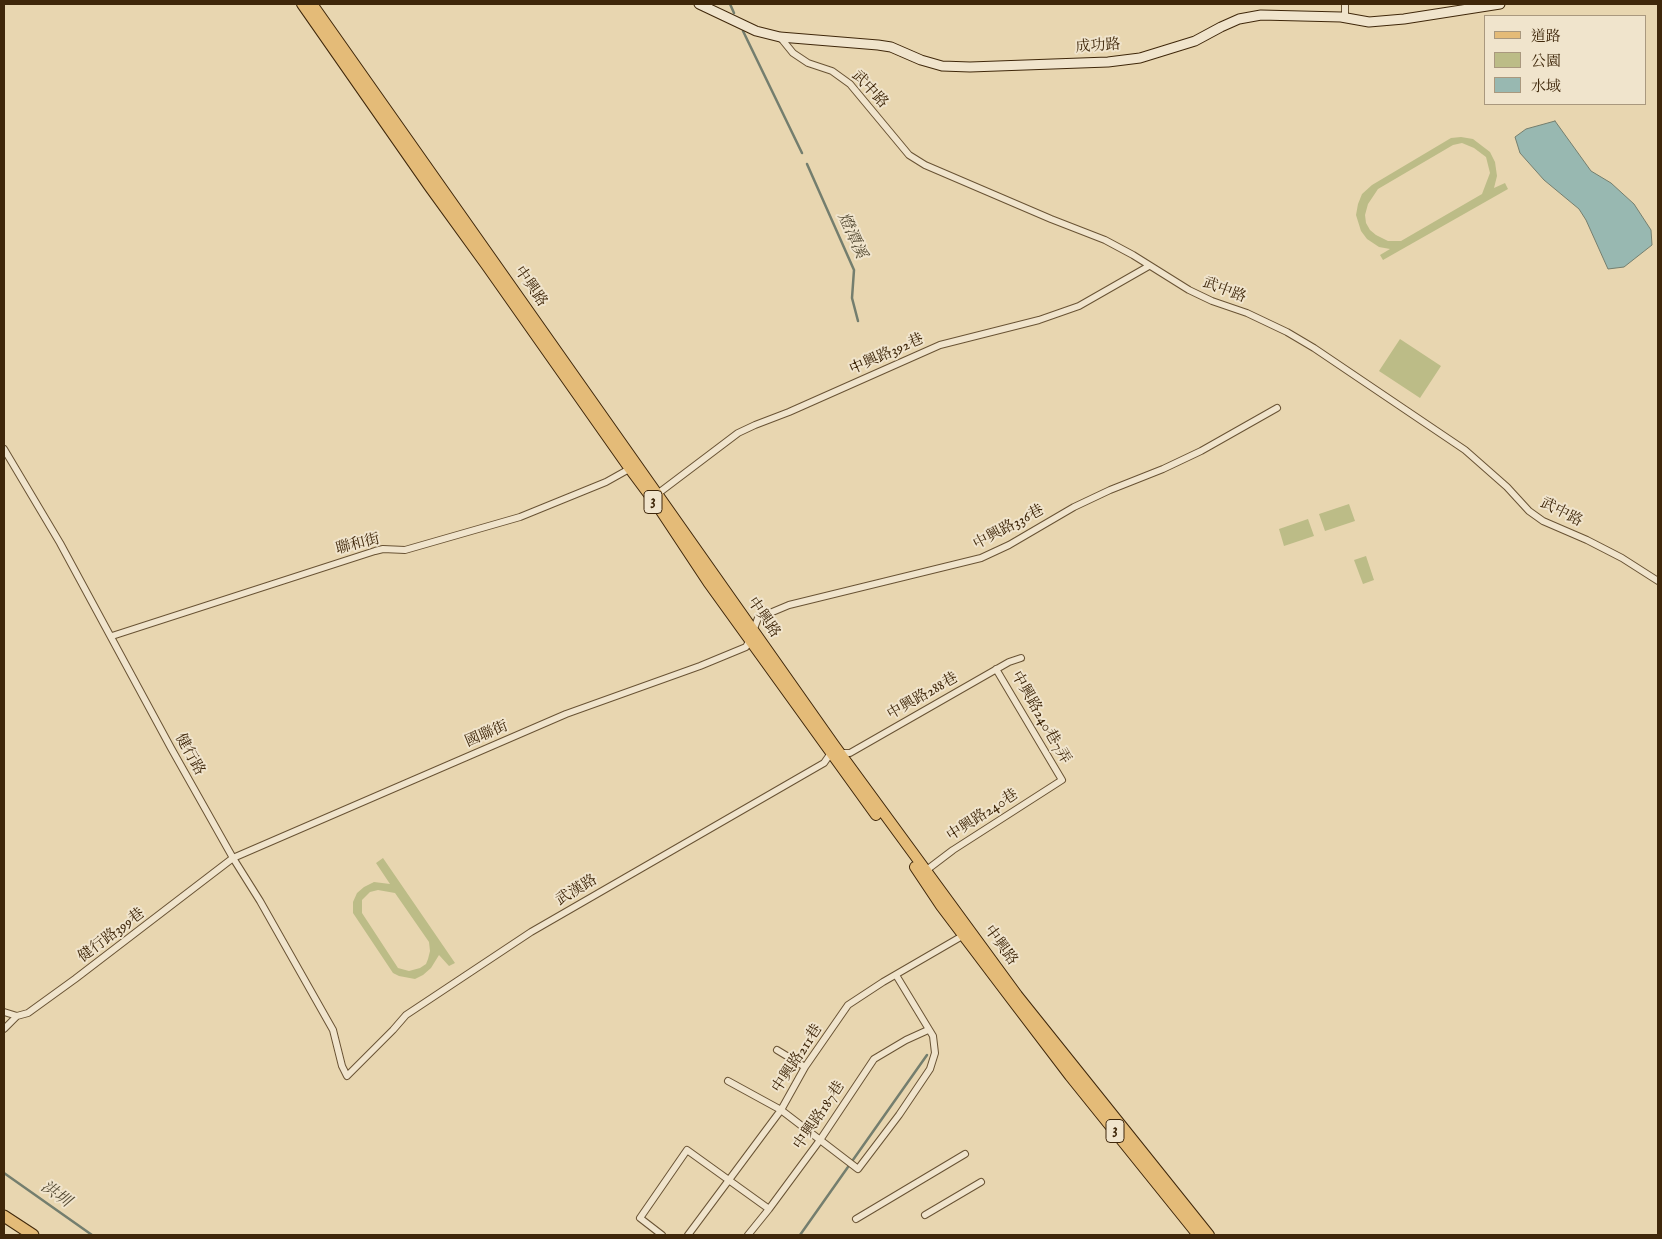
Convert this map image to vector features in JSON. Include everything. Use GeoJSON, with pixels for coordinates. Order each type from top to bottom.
{"type":"FeatureCollection","features":[{"type":"Feature","properties":{"kind":"highway"},"geometry":{"type":"LineString","coordinates":[[4,1216],[34,1235]]}},
{"type":"Feature","properties":{"kind":"main road","name":"中興路"},"geometry":{"type":"LineString","coordinates":[[302,4],[429,186],[633,467]]}},
{"type":"Feature","properties":{"kind":"main road","name":"中興路"},"geometry":{"type":"LineString","coordinates":[[312,4],[654,497],[659,508],[708,582],[752,635],[836,753],[1016,995],[1209,1235]]}},
{"type":"Feature","properties":{"kind":"main road","name":"中興路"},"geometry":{"type":"LineString","coordinates":[[924,873],[964,935],[1070,1076],[1198,1235]]}},
{"type":"Feature","properties":{"kind":"street","name":"成功路"},"geometry":{"type":"LineString","coordinates":[[698,4],[756,31],[780,37],[891,47],[921,60],[942,66],[970,67],[1108,62],[1140,58],[1195,41],[1221,26],[1239,19],[1261,15],[1345,18],[1369,22],[1396,20],[1500,4]]}},
{"type":"Feature","properties":{"kind":"street"},"geometry":{"type":"LineString","coordinates":[[1345,4],[1345,18]]}},
{"type":"Feature","properties":{"kind":"street","name":"武中路"},"geometry":{"type":"LineString","coordinates":[[780,37],[793,53],[808,63],[832,71],[850,84],[909,155],[925,165],[1105,240],[1197,294],[1247,313],[1287,332],[1314,348],[1465,450],[1508,487],[1529,511],[1542,521],[1588,540],[1622,558],[1658,581]]}},
{"type":"Feature","properties":{"kind":"street","name":"中興路392巷"},"geometry":{"type":"LineString","coordinates":[[654,497],[738,433],[756,424],[789,412],[940,345],[1038,320],[1080,306],[1149,266]]}},
{"type":"Feature","properties":{"kind":"street","name":"中興路336巷"},"geometry":{"type":"LineString","coordinates":[[752,635],[758,618],[789,605],[981,558],[1096,497],[1201,451],[1277,408]]}},
{"type":"Feature","properties":{"kind":"street","name":"健行路"},"geometry":{"type":"LineString","coordinates":[[4,449],[60,542],[112,636],[170,748],[333,1030],[346,1076]]}},
{"type":"Feature","properties":{"kind":"street","name":"聯和街"},"geometry":{"type":"LineString","coordinates":[[112,636],[374,551],[383,549],[405,550],[520,517],[606,482],[633,467]]}},
{"type":"Feature","properties":{"kind":"street","name":"國聯街"},"geometry":{"type":"LineString","coordinates":[[233,858],[566,714],[700,666],[746,647],[752,635]]}},
{"type":"Feature","properties":{"kind":"street","name":"中興路288巷"},"geometry":{"type":"LineString","coordinates":[[836,753],[850,752],[996,669],[1020,658]]}},
{"type":"Feature","properties":{"kind":"street","name":"中興路240巷7弄"},"geometry":{"type":"LineString","coordinates":[[996,669],[1062,780]]}},
{"type":"Feature","properties":{"kind":"street","name":"武漢路"},"geometry":{"type":"LineString","coordinates":[[346,1076],[406,1015],[531,932],[824,763],[836,753]]}},
{"type":"Feature","properties":{"kind":"street","name":"中興路240巷"},"geometry":{"type":"LineString","coordinates":[[924,873],[953,850],[1062,780]]}},
{"type":"Feature","properties":{"kind":"street","name":"健行路399巷"},"geometry":{"type":"LineString","coordinates":[[4,1029],[18,1016],[28,1013],[75,979],[233,858]]}},
{"type":"Feature","properties":{"kind":"street","name":"中興路211巷"},"geometry":{"type":"LineString","coordinates":[[688,1235],[781,1110],[805,1067],[848,1005],[964,935]]}},
{"type":"Feature","properties":{"kind":"street"},"geometry":{"type":"LineString","coordinates":[[728,1081],[781,1110],[853,1165],[899,1114],[930,1069],[935,1053],[932,1036],[896,975]]}},
{"type":"Feature","properties":{"kind":"street"},"geometry":{"type":"LineString","coordinates":[[4,1012],[18,1016]]}},
{"type":"Feature","properties":{"kind":"street","name":"中興路187巷"},"geometry":{"type":"LineString","coordinates":[[748,1235],[820,1140],[874,1059],[906,1040],[928,1030]]}},
{"type":"Feature","properties":{"kind":"street"},"geometry":{"type":"LineString","coordinates":[[777,1050],[805,1067]]}},
{"type":"Feature","properties":{"kind":"street"},"geometry":{"type":"LineString","coordinates":[[662,1235],[640,1218],[687,1150],[769,1209]]}},
{"type":"Feature","properties":{"kind":"street"},"geometry":{"type":"LineString","coordinates":[[856,1219],[965,1154]]}},
{"type":"Feature","properties":{"kind":"street"},"geometry":{"type":"LineString","coordinates":[[925,1215],[981,1182]]}},
{"type":"Feature","properties":{"kind":"green space"},"geometry":{"type":"Polygon","coordinates":[[[1451,138],[1473,139],[1490,152],[1495,162],[1497,176],[1494,188],[1505,183],[1508,189],[1383,260],[1380,255],[1390,249],[1379,247],[1367,239],[1361,231],[1356,215],[1362,194],[1372,185],[1451,138]],[[1462,143],[1453,145],[1378,189],[1368,204],[1365,215],[1366,223],[1370,230],[1388,241],[1401,241],[1482,194],[1490,173],[1486,157],[1474,148],[1462,143]]]}},
{"type":"Feature","properties":{"kind":"green space"},"geometry":{"type":"Polygon","coordinates":[[[1400,339],[1441,366],[1420,398],[1379,371],[1400,339]]]}},
{"type":"Feature","properties":{"kind":"green space"},"geometry":{"type":"Polygon","coordinates":[[[1349,504],[1355,521],[1325,531],[1319,514],[1349,504]]]}},
{"type":"Feature","properties":{"kind":"green space"},"geometry":{"type":"Polygon","coordinates":[[[1308,519],[1314,536],[1284,546],[1279,529],[1308,519]]]}},
{"type":"Feature","properties":{"kind":"green space"},"geometry":{"type":"Polygon","coordinates":[[[1366,556],[1374,580],[1363,584],[1354,560],[1366,556]]]}},
{"type":"Feature","properties":{"kind":"green space"},"geometry":{"type":"Polygon","coordinates":[[[383,858],[455,963],[449,966],[439,955],[431,968],[415,979],[393,973],[353,913],[353,902],[357,893],[364,887],[374,882],[390,884],[376,863],[383,858]],[[378,890],[370,892],[362,900],[362,913],[398,968],[409,971],[426,964],[430,951],[429,942],[395,893],[378,890]]]}},
{"type":"Feature","properties":{"kind":"water"},"geometry":{"type":"Polygon","coordinates":[[[1555,121],[1591,171],[1611,183],[1634,204],[1651,230],[1652,245],[1624,267],[1608,269],[1586,220],[1579,209],[1544,180],[1520,153],[1515,137],[1526,129],[1555,121]]]}},
{"type":"Feature","properties":{"kind":"waterway","name":"燈潭溪"},"geometry":{"type":"LineString","coordinates":[[730,4],[734,13]]}},
{"type":"Feature","properties":{"kind":"waterway","name":"燈潭溪"},"geometry":{"type":"LineString","coordinates":[[743,31],[802,153]]}},
{"type":"Feature","properties":{"kind":"waterway","name":"燈潭溪"},"geometry":{"type":"LineString","coordinates":[[807,164],[854,270],[852,298],[858,321]]}},
{"type":"Feature","properties":{"kind":"waterway"},"geometry":{"type":"LineString","coordinates":[[800,1235],[927,1055]]}},
{"type":"Feature","properties":{"kind":"waterway","name":"洪圳"},"geometry":{"type":"LineString","coordinates":[[4,1173],[92,1235]]}}]}
